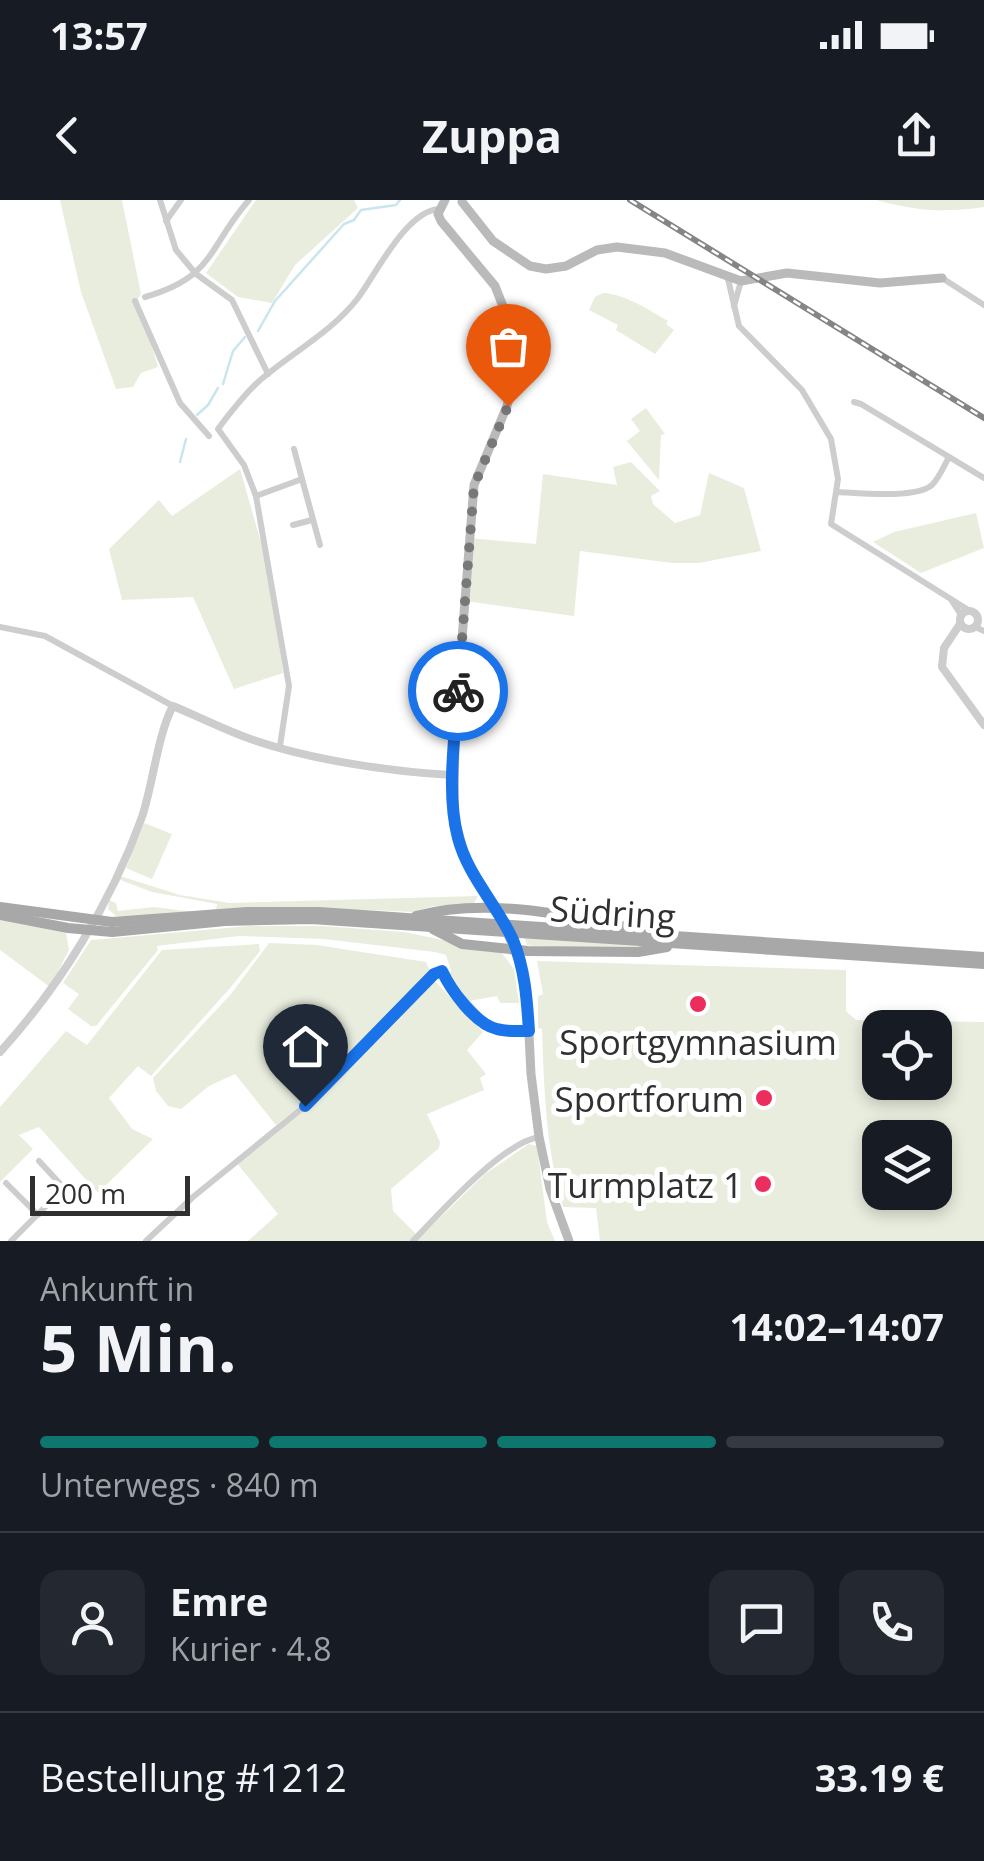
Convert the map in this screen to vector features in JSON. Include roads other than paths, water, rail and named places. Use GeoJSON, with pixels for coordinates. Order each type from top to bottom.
{"type":"FeatureCollection","features":[{"type":"Feature","properties":{"kind":"main road"},"geometry":{"type":"LineString","coordinates":[[569,1241],[550,1189],[540,1137],[526,983],[514,944],[470,869],[454,818],[474,486],[512,395],[520,362],[517,342],[496,286],[447,231],[438,214],[445,203],[463,201],[493,242],[530,266],[546,270],[566,266],[597,250],[616,247],[665,254],[728,279],[743,281],[787,272],[880,283],[942,278]]}},
{"type":"Feature","properties":{"kind":"main road"},"geometry":{"type":"LineString","coordinates":[[404,918],[439,910],[485,908],[499,914],[556,915],[656,934]]}},
{"type":"Feature","properties":{"kind":"main road","name":"Südring"},"geometry":{"type":"LineString","coordinates":[[0,911],[133,932],[274,919],[984,960]]}},
{"type":"Feature","properties":{"kind":"main road","name":"Südring"},"geometry":{"type":"LineString","coordinates":[[90,926],[269,912],[656,934],[984,960]]}},
{"type":"Feature","properties":{"kind":"main road"},"geometry":{"type":"LineString","coordinates":[[428,927],[462,944],[638,952],[682,944]]}},
{"type":"Feature","properties":{"kind":"street"},"geometry":{"type":"LineString","coordinates":[[160,200],[176,250],[196,274],[232,300],[268,374]]}},
{"type":"Feature","properties":{"kind":"street"},"geometry":{"type":"LineString","coordinates":[[166,222],[182,200]]}},
{"type":"Feature","properties":{"kind":"street"},"geometry":{"type":"LineString","coordinates":[[144,296],[170,290],[196,274],[249,200]]}},
{"type":"Feature","properties":{"kind":"street"},"geometry":{"type":"LineString","coordinates":[[280,746],[289,686],[256,496],[244,465],[218,429],[268,374],[335,322],[360,295],[394,244],[428,212],[445,203]]}},
{"type":"Feature","properties":{"kind":"street"},"geometry":{"type":"LineString","coordinates":[[942,278],[984,306]]}},
{"type":"Feature","properties":{"kind":"street"},"geometry":{"type":"LineString","coordinates":[[728,279],[739,326],[802,390],[831,439],[837,466],[831,524],[979,620]]}},
{"type":"Feature","properties":{"kind":"street"},"geometry":{"type":"LineString","coordinates":[[734,307],[743,281]]}},
{"type":"Feature","properties":{"kind":"street"},"geometry":{"type":"LineString","coordinates":[[136,300],[180,403],[208,436]]}},
{"type":"Feature","properties":{"kind":"street"},"geometry":{"type":"LineString","coordinates":[[854,402],[984,478]]}},
{"type":"Feature","properties":{"kind":"street"},"geometry":{"type":"LineString","coordinates":[[294,449],[320,545]]}},
{"type":"Feature","properties":{"kind":"street"},"geometry":{"type":"LineString","coordinates":[[837,492],[876,494],[926,489],[949,457]]}},
{"type":"Feature","properties":{"kind":"street"},"geometry":{"type":"LineString","coordinates":[[256,496],[302,479]]}},
{"type":"Feature","properties":{"kind":"street"},"geometry":{"type":"LineString","coordinates":[[293,524],[312,520]]}},
{"type":"Feature","properties":{"kind":"street"},"geometry":{"type":"LineString","coordinates":[[952,600],[961,623],[941,655],[942,667],[984,724]]}},
{"type":"Feature","properties":{"kind":"street"},"geometry":{"type":"LineString","coordinates":[[961,623],[979,620]]}},
{"type":"Feature","properties":{"kind":"street"},"geometry":{"type":"LineString","coordinates":[[961,623],[979,620]]}},
{"type":"Feature","properties":{"kind":"street"},"geometry":{"type":"LineString","coordinates":[[0,627],[26,630],[56,642],[173,706],[249,738],[395,771],[454,775]]}},
{"type":"Feature","properties":{"kind":"street"},"geometry":{"type":"LineString","coordinates":[[0,1052],[50,993],[130,848],[173,706]]}},
{"type":"Feature","properties":{"kind":"street"},"geometry":{"type":"LineString","coordinates":[[146,1241],[193,1197],[305,1106],[434,974],[442,971],[485,1024],[498,1030],[529,1031]]}},
{"type":"Feature","properties":{"kind":"street"},"geometry":{"type":"LineString","coordinates":[[413,1241],[480,1174],[528,1139],[540,1137]]}},
{"type":"Feature","properties":{"kind":"street"},"geometry":{"type":"LineString","coordinates":[[0,1233],[10,1241],[64,1188],[39,1161]]}},
{"type":"Feature","properties":{"kind":"street"},"geometry":{"type":"LineString","coordinates":[[6,1183],[38,1215]]}},
{"type":"Feature","properties":{"kind":"waterway"},"geometry":{"type":"LineString","coordinates":[[258,331],[275,301],[344,224],[354,220],[361,210],[396,205],[400,200]]}},
{"type":"Feature","properties":{"kind":"waterway"},"geometry":{"type":"LineString","coordinates":[[223,384],[233,351],[245,337]]}},
{"type":"Feature","properties":{"kind":"waterway"},"geometry":{"type":"LineString","coordinates":[[197,415],[218,388]]}},
{"type":"Feature","properties":{"kind":"waterway"},"geometry":{"type":"LineString","coordinates":[[180,462],[186,439]]}},
{"type":"Feature","properties":{"kind":"railway"},"geometry":{"type":"LineString","coordinates":[[630,200],[984,418]]}},
{"type":"Feature","properties":{"kind":"place","name":"Sportgymnasium"},"geometry":{"type":"Point","coordinates":[698,1004]}},
{"type":"Feature","properties":{"kind":"place","name":"Sportforum"},"geometry":{"type":"Point","coordinates":[764,1098]}},
{"type":"Feature","properties":{"kind":"place","name":"Turmplatz 1"},"geometry":{"type":"Point","coordinates":[763,1184]}}]}
